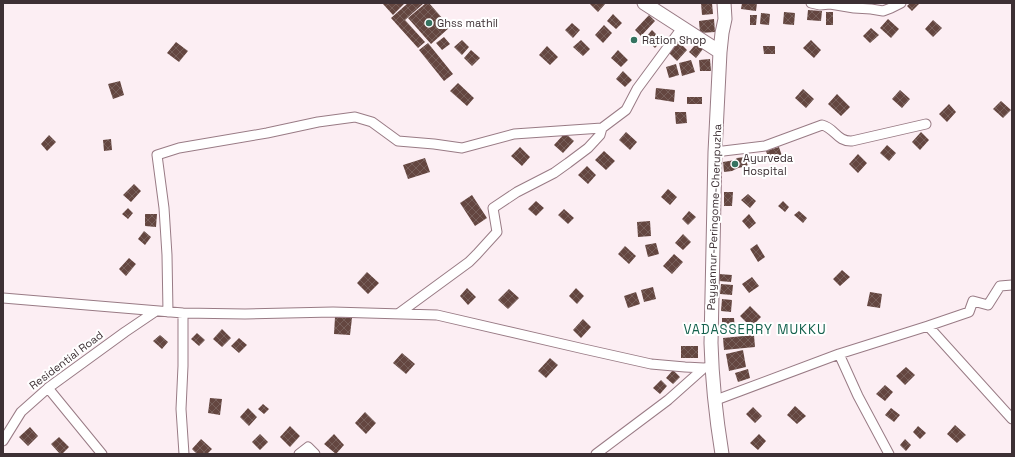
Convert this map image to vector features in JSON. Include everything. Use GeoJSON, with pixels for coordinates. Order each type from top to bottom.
{"type":"FeatureCollection","features":[{"type":"Feature","properties":{"kind":"main road"},"geometry":{"type":"LineString","coordinates":[[644,3],[720,52]]}},
{"type":"Feature","properties":{"kind":"main road","name":"Payyannur-Peringome-Cherupuzha"},"geometry":{"type":"LineString","coordinates":[[722,454],[716,400],[708,368],[711,343],[715,152],[720,52],[725,19],[724,3]]}},
{"type":"Feature","properties":{"kind":"street"},"geometry":{"type":"LineString","coordinates":[[811,3],[820,6],[830,4],[883,11],[901,3]]}},
{"type":"Feature","properties":{"kind":"street"},"geometry":{"type":"LineString","coordinates":[[168,312],[164,208],[157,155],[179,148],[267,133],[318,122],[355,117],[372,122],[398,141],[462,148],[514,134],[602,128],[626,110],[638,89],[682,28]]}},
{"type":"Feature","properties":{"kind":"street"},"geometry":{"type":"LineString","coordinates":[[715,152],[765,146],[822,126],[826,126],[843,140],[852,141],[926,124]]}},
{"type":"Feature","properties":{"kind":"street"},"geometry":{"type":"LineString","coordinates":[[398,314],[469,262],[497,232],[493,208],[517,192],[554,174],[588,148],[600,135],[602,128]]}},
{"type":"Feature","properties":{"kind":"street"},"geometry":{"type":"LineString","coordinates":[[716,400],[839,354],[969,312],[973,301],[988,305],[1000,286],[1012,285]]}},
{"type":"Feature","properties":{"kind":"street"},"geometry":{"type":"LineString","coordinates":[[3,298],[183,313],[245,314],[333,312],[437,315],[651,364],[708,368]]}},
{"type":"Feature","properties":{"kind":"street","name":"Residential Road"},"geometry":{"type":"LineString","coordinates":[[3,441],[21,412],[48,388],[124,332],[156,311]]}},
{"type":"Feature","properties":{"kind":"street"},"geometry":{"type":"LineString","coordinates":[[183,313],[181,409],[184,454]]}},
{"type":"Feature","properties":{"kind":"street"},"geometry":{"type":"LineString","coordinates":[[928,326],[1012,419]]}},
{"type":"Feature","properties":{"kind":"street"},"geometry":{"type":"LineString","coordinates":[[839,354],[858,396],[889,454]]}},
{"type":"Feature","properties":{"kind":"street"},"geometry":{"type":"LineString","coordinates":[[596,454],[708,368]]}},
{"type":"Feature","properties":{"kind":"street"},"geometry":{"type":"LineString","coordinates":[[48,388],[102,454]]}},
{"type":"Feature","properties":{"kind":"street"},"geometry":{"type":"LineString","coordinates":[[299,454],[308,447],[315,454]]}},
{"type":"Feature","properties":{"kind":"building"},"geometry":{"type":"Polygon","coordinates":[[[405,3],[393,15],[383,4],[405,3]]]}},
{"type":"Feature","properties":{"kind":"building"},"geometry":{"type":"Polygon","coordinates":[[[408,3],[424,3],[405,20],[425,42],[418,48],[391,18],[408,3]]]}},
{"type":"Feature","properties":{"kind":"building","name":"Ghss mathil"},"geometry":{"type":"Polygon","coordinates":[[[426,3],[429,3],[450,27],[431,44],[408,18],[426,3]]]}},
{"type":"Feature","properties":{"kind":"building"},"geometry":{"type":"Polygon","coordinates":[[[589,3],[606,3],[598,12],[589,3]]]}},
{"type":"Feature","properties":{"kind":"building"},"geometry":{"type":"Polygon","coordinates":[[[701,3],[712,3],[713,14],[702,15],[701,3]]]}},
{"type":"Feature","properties":{"kind":"building"},"geometry":{"type":"Polygon","coordinates":[[[742,3],[757,3],[756,11],[741,9],[742,3]]]}},
{"type":"Feature","properties":{"kind":"building"},"geometry":{"type":"Polygon","coordinates":[[[910,3],[920,3],[912,11],[907,6],[910,3]]]}},
{"type":"Feature","properties":{"kind":"building"},"geometry":{"type":"Polygon","coordinates":[[[808,10],[822,11],[821,21],[807,20],[808,10]]]}},
{"type":"Feature","properties":{"kind":"building"},"geometry":{"type":"Polygon","coordinates":[[[784,12],[795,13],[794,25],[783,24],[784,12]]]}},
{"type":"Feature","properties":{"kind":"building"},"geometry":{"type":"Polygon","coordinates":[[[826,12],[833,12],[833,25],[826,25],[826,12]]]}},
{"type":"Feature","properties":{"kind":"building"},"geometry":{"type":"Polygon","coordinates":[[[761,13],[770,14],[769,25],[760,24],[761,13]]]}},
{"type":"Feature","properties":{"kind":"building"},"geometry":{"type":"Polygon","coordinates":[[[613,14],[622,23],[616,29],[607,21],[613,14]]]}},
{"type":"Feature","properties":{"kind":"building"},"geometry":{"type":"Polygon","coordinates":[[[649,15],[655,21],[641,36],[635,30],[649,15]]]}},
{"type":"Feature","properties":{"kind":"building"},"geometry":{"type":"Polygon","coordinates":[[[750,15],[757,15],[756,25],[750,25],[750,15]]]}},
{"type":"Feature","properties":{"kind":"building"},"geometry":{"type":"Polygon","coordinates":[[[714,19],[715,32],[700,33],[699,21],[714,19]]]}},
{"type":"Feature","properties":{"kind":"building"},"geometry":{"type":"Polygon","coordinates":[[[888,19],[899,29],[891,38],[880,28],[888,19]]]}},
{"type":"Feature","properties":{"kind":"building"},"geometry":{"type":"Polygon","coordinates":[[[933,20],[942,28],[933,37],[925,29],[933,20]]]}},
{"type":"Feature","properties":{"kind":"building"},"geometry":{"type":"Polygon","coordinates":[[[572,23],[580,30],[573,38],[565,30],[572,23]]]}},
{"type":"Feature","properties":{"kind":"building"},"geometry":{"type":"Polygon","coordinates":[[[604,25],[612,33],[603,43],[595,35],[604,25]]]}},
{"type":"Feature","properties":{"kind":"building"},"geometry":{"type":"Polygon","coordinates":[[[871,28],[879,35],[870,43],[863,36],[871,28]]]}},
{"type":"Feature","properties":{"kind":"building"},"geometry":{"type":"Polygon","coordinates":[[[652,30],[662,40],[655,48],[645,38],[652,30]]]}},
{"type":"Feature","properties":{"kind":"building"},"geometry":{"type":"Polygon","coordinates":[[[444,37],[450,44],[442,50],[436,43],[444,37]]]}},
{"type":"Feature","properties":{"kind":"building"},"geometry":{"type":"Polygon","coordinates":[[[462,40],[469,47],[462,55],[454,47],[462,40]]]}},
{"type":"Feature","properties":{"kind":"building"},"geometry":{"type":"Polygon","coordinates":[[[581,40],[590,49],[583,56],[573,47],[581,40]]]}},
{"type":"Feature","properties":{"kind":"building"},"geometry":{"type":"Polygon","coordinates":[[[811,40],[821,50],[814,58],[803,48],[811,40]]]}},
{"type":"Feature","properties":{"kind":"building"},"geometry":{"type":"Polygon","coordinates":[[[176,42],[188,51],[179,62],[167,53],[176,42]]]}},
{"type":"Feature","properties":{"kind":"building"},"geometry":{"type":"Polygon","coordinates":[[[679,42],[687,50],[677,61],[669,53],[679,42]]]}},
{"type":"Feature","properties":{"kind":"building"},"geometry":{"type":"Polygon","coordinates":[[[428,43],[453,74],[444,81],[419,50],[428,43]]]}},
{"type":"Feature","properties":{"kind":"building"},"geometry":{"type":"Polygon","coordinates":[[[696,44],[703,49],[696,58],[689,52],[696,44]]]}},
{"type":"Feature","properties":{"kind":"building"},"geometry":{"type":"Polygon","coordinates":[[[547,46],[558,57],[550,65],[539,55],[547,46]]]}},
{"type":"Feature","properties":{"kind":"building"},"geometry":{"type":"Polygon","coordinates":[[[763,46],[775,46],[775,54],[764,54],[763,46]]]}},
{"type":"Feature","properties":{"kind":"building"},"geometry":{"type":"Polygon","coordinates":[[[471,50],[480,58],[472,66],[464,58],[471,50]]]}},
{"type":"Feature","properties":{"kind":"building"},"geometry":{"type":"Polygon","coordinates":[[[618,50],[628,60],[621,67],[611,58],[618,50]]]}},
{"type":"Feature","properties":{"kind":"building"},"geometry":{"type":"Polygon","coordinates":[[[710,59],[711,71],[700,71],[699,60],[710,59]]]}},
{"type":"Feature","properties":{"kind":"building"},"geometry":{"type":"Polygon","coordinates":[[[691,60],[695,72],[682,76],[679,63],[691,60]]]}},
{"type":"Feature","properties":{"kind":"building"},"geometry":{"type":"Polygon","coordinates":[[[676,64],[679,75],[669,78],[666,67],[676,64]]]}},
{"type":"Feature","properties":{"kind":"building"},"geometry":{"type":"Polygon","coordinates":[[[623,71],[632,80],[625,87],[616,79],[623,71]]]}},
{"type":"Feature","properties":{"kind":"building"},"geometry":{"type":"Polygon","coordinates":[[[120,81],[124,95],[113,99],[108,84],[120,81]]]}},
{"type":"Feature","properties":{"kind":"building"},"geometry":{"type":"Polygon","coordinates":[[[458,83],[474,98],[467,106],[450,91],[458,83]]]}},
{"type":"Feature","properties":{"kind":"building"},"geometry":{"type":"Polygon","coordinates":[[[656,88],[675,90],[674,102],[655,99],[656,88]]]}},
{"type":"Feature","properties":{"kind":"building"},"geometry":{"type":"Polygon","coordinates":[[[803,89],[814,99],[806,108],[795,98],[803,89]]]}},
{"type":"Feature","properties":{"kind":"building"},"geometry":{"type":"Polygon","coordinates":[[[900,90],[910,99],[902,108],[892,99],[900,90]]]}},
{"type":"Feature","properties":{"kind":"building"},"geometry":{"type":"Polygon","coordinates":[[[837,94],[850,107],[841,116],[828,104],[837,94]]]}},
{"type":"Feature","properties":{"kind":"building"},"geometry":{"type":"Polygon","coordinates":[[[687,97],[702,97],[702,104],[687,104],[687,97]]]}},
{"type":"Feature","properties":{"kind":"building"},"geometry":{"type":"Polygon","coordinates":[[[1001,101],[1011,110],[1003,118],[993,109],[1001,101]]]}},
{"type":"Feature","properties":{"kind":"building"},"geometry":{"type":"Polygon","coordinates":[[[949,104],[956,112],[947,122],[939,114],[949,104]]]}},
{"type":"Feature","properties":{"kind":"building"},"geometry":{"type":"Polygon","coordinates":[[[675,112],[686,112],[687,123],[676,124],[675,112]]]}},
{"type":"Feature","properties":{"kind":"building"},"geometry":{"type":"Polygon","coordinates":[[[626,132],[637,142],[630,150],[619,140],[626,132]]]}},
{"type":"Feature","properties":{"kind":"building"},"geometry":{"type":"Polygon","coordinates":[[[921,132],[929,140],[920,150],[912,142],[921,132]]]}},
{"type":"Feature","properties":{"kind":"building"},"geometry":{"type":"Polygon","coordinates":[[[565,133],[574,141],[563,153],[554,145],[565,133]]]}},
{"type":"Feature","properties":{"kind":"building"},"geometry":{"type":"Polygon","coordinates":[[[49,135],[56,142],[47,151],[41,144],[49,135]]]}},
{"type":"Feature","properties":{"kind":"building"},"geometry":{"type":"Polygon","coordinates":[[[111,139],[112,150],[104,151],[103,140],[111,139]]]}},
{"type":"Feature","properties":{"kind":"building"},"geometry":{"type":"Polygon","coordinates":[[[887,145],[896,153],[889,161],[880,153],[887,145]]]}},
{"type":"Feature","properties":{"kind":"building"},"geometry":{"type":"Polygon","coordinates":[[[520,147],[530,157],[522,166],[511,156],[520,147]]]}},
{"type":"Feature","properties":{"kind":"building"},"geometry":{"type":"Polygon","coordinates":[[[779,147],[783,159],[770,163],[766,151],[779,147]]]}},
{"type":"Feature","properties":{"kind":"building"},"geometry":{"type":"Polygon","coordinates":[[[604,151],[615,161],[606,170],[595,160],[604,151]]]}},
{"type":"Feature","properties":{"kind":"building"},"geometry":{"type":"Polygon","coordinates":[[[858,154],[867,163],[858,173],[849,164],[858,154]]]}},
{"type":"Feature","properties":{"kind":"building","name":"Ayurveda Hospital"},"geometry":{"type":"Polygon","coordinates":[[[752,156],[753,161],[747,163],[748,166],[724,172],[723,162],[752,156]]]}},
{"type":"Feature","properties":{"kind":"building"},"geometry":{"type":"Polygon","coordinates":[[[425,158],[430,172],[408,179],[403,165],[425,158]]]}},
{"type":"Feature","properties":{"kind":"building"},"geometry":{"type":"Polygon","coordinates":[[[587,166],[596,175],[588,184],[578,175],[587,166]]]}},
{"type":"Feature","properties":{"kind":"building"},"geometry":{"type":"Polygon","coordinates":[[[134,184],[141,191],[131,202],[123,195],[134,184]]]}},
{"type":"Feature","properties":{"kind":"building"},"geometry":{"type":"Polygon","coordinates":[[[668,189],[677,197],[670,205],[661,197],[668,189]]]}},
{"type":"Feature","properties":{"kind":"building"},"geometry":{"type":"Polygon","coordinates":[[[724,192],[733,192],[732,206],[724,206],[724,192]]]}},
{"type":"Feature","properties":{"kind":"building"},"geometry":{"type":"Polygon","coordinates":[[[748,194],[756,201],[750,208],[741,200],[748,194]]]}},
{"type":"Feature","properties":{"kind":"building"},"geometry":{"type":"Polygon","coordinates":[[[472,195],[487,218],[475,226],[460,203],[472,195]]]}},
{"type":"Feature","properties":{"kind":"building"},"geometry":{"type":"Polygon","coordinates":[[[536,201],[544,208],[536,216],[528,209],[536,201]]]}},
{"type":"Feature","properties":{"kind":"building"},"geometry":{"type":"Polygon","coordinates":[[[783,201],[789,207],[785,212],[778,206],[783,201]]]}},
{"type":"Feature","properties":{"kind":"building"},"geometry":{"type":"Polygon","coordinates":[[[128,208],[133,213],[128,219],[122,214],[128,208]]]}},
{"type":"Feature","properties":{"kind":"building"},"geometry":{"type":"Polygon","coordinates":[[[564,209],[574,218],[568,224],[558,215],[564,209]]]}},
{"type":"Feature","properties":{"kind":"building"},"geometry":{"type":"Polygon","coordinates":[[[689,211],[696,217],[688,225],[682,219],[689,211]]]}},
{"type":"Feature","properties":{"kind":"building"},"geometry":{"type":"Polygon","coordinates":[[[799,211],[807,218],[803,223],[794,215],[799,211]]]}},
{"type":"Feature","properties":{"kind":"building"},"geometry":{"type":"Polygon","coordinates":[[[145,214],[157,214],[156,227],[145,226],[145,214]]]}},
{"type":"Feature","properties":{"kind":"building"},"geometry":{"type":"Polygon","coordinates":[[[749,214],[756,223],[749,229],[742,221],[749,214]]]}},
{"type":"Feature","properties":{"kind":"building"},"geometry":{"type":"Polygon","coordinates":[[[650,221],[651,236],[638,237],[637,222],[650,221]]]}},
{"type":"Feature","properties":{"kind":"building"},"geometry":{"type":"Polygon","coordinates":[[[144,231],[151,237],[145,245],[138,239],[144,231]]]}},
{"type":"Feature","properties":{"kind":"building"},"geometry":{"type":"Polygon","coordinates":[[[683,234],[691,242],[683,250],[675,243],[683,234]]]}},
{"type":"Feature","properties":{"kind":"building"},"geometry":{"type":"Polygon","coordinates":[[[656,243],[659,254],[648,257],[645,245],[656,243]]]}},
{"type":"Feature","properties":{"kind":"building"},"geometry":{"type":"Polygon","coordinates":[[[757,244],[765,257],[758,262],[750,249],[757,244]]]}},
{"type":"Feature","properties":{"kind":"building"},"geometry":{"type":"Polygon","coordinates":[[[625,246],[636,256],[629,264],[618,254],[625,246]]]}},
{"type":"Feature","properties":{"kind":"building"},"geometry":{"type":"Polygon","coordinates":[[[674,254],[683,262],[672,274],[663,266],[674,254]]]}},
{"type":"Feature","properties":{"kind":"building"},"geometry":{"type":"Polygon","coordinates":[[[129,258],[136,264],[126,276],[119,269],[129,258]]]}},
{"type":"Feature","properties":{"kind":"building"},"geometry":{"type":"Polygon","coordinates":[[[842,270],[850,277],[840,286],[833,279],[842,270]]]}},
{"type":"Feature","properties":{"kind":"building"},"geometry":{"type":"Polygon","coordinates":[[[367,272],[379,283],[368,294],[357,283],[367,272]]]}},
{"type":"Feature","properties":{"kind":"building"},"geometry":{"type":"Polygon","coordinates":[[[719,274],[732,275],[731,282],[719,281],[719,274]]]}},
{"type":"Feature","properties":{"kind":"building"},"geometry":{"type":"Polygon","coordinates":[[[752,277],[759,286],[749,293],[742,284],[752,277]]]}},
{"type":"Feature","properties":{"kind":"building"},"geometry":{"type":"Polygon","coordinates":[[[721,284],[733,285],[732,295],[720,294],[721,284]]]}},
{"type":"Feature","properties":{"kind":"building"},"geometry":{"type":"Polygon","coordinates":[[[653,287],[656,299],[644,302],[641,290],[653,287]]]}},
{"type":"Feature","properties":{"kind":"building"},"geometry":{"type":"Polygon","coordinates":[[[467,288],[476,297],[468,305],[460,296],[467,288]]]}},
{"type":"Feature","properties":{"kind":"building"},"geometry":{"type":"Polygon","coordinates":[[[576,288],[584,296],[577,304],[569,296],[576,288]]]}},
{"type":"Feature","properties":{"kind":"building"},"geometry":{"type":"Polygon","coordinates":[[[509,289],[519,298],[508,309],[498,300],[509,289]]]}},
{"type":"Feature","properties":{"kind":"building"},"geometry":{"type":"Polygon","coordinates":[[[636,292],[640,304],[628,308],[624,296],[636,292]]]}},
{"type":"Feature","properties":{"kind":"building"},"geometry":{"type":"Polygon","coordinates":[[[870,292],[882,294],[880,308],[867,306],[870,292]]]}},
{"type":"Feature","properties":{"kind":"building"},"geometry":{"type":"Polygon","coordinates":[[[722,299],[732,300],[731,312],[721,311],[722,299]]]}},
{"type":"Feature","properties":{"kind":"building"},"geometry":{"type":"Polygon","coordinates":[[[750,306],[761,317],[751,327],[740,316],[750,306]]]}},
{"type":"Feature","properties":{"kind":"building"},"geometry":{"type":"Polygon","coordinates":[[[335,317],[352,318],[350,335],[334,334],[335,317]]]}},
{"type":"Feature","properties":{"kind":"building"},"geometry":{"type":"Polygon","coordinates":[[[722,318],[734,318],[735,329],[722,329],[722,318]]]}},
{"type":"Feature","properties":{"kind":"building"},"geometry":{"type":"Polygon","coordinates":[[[583,319],[591,327],[581,338],[573,330],[583,319]]]}},
{"type":"Feature","properties":{"kind":"building"},"geometry":{"type":"Polygon","coordinates":[[[222,329],[231,338],[222,347],[213,339],[222,329]]]}},
{"type":"Feature","properties":{"kind":"building"},"geometry":{"type":"Polygon","coordinates":[[[197,333],[205,340],[199,346],[191,339],[197,333]]]}},
{"type":"Feature","properties":{"kind":"building"},"geometry":{"type":"Polygon","coordinates":[[[160,335],[168,342],[162,349],[153,341],[160,335]]]}},
{"type":"Feature","properties":{"kind":"building"},"geometry":{"type":"Polygon","coordinates":[[[754,335],[755,347],[724,350],[723,338],[754,335]]]}},
{"type":"Feature","properties":{"kind":"building"},"geometry":{"type":"Polygon","coordinates":[[[239,338],[247,345],[239,353],[231,346],[239,338]]]}},
{"type":"Feature","properties":{"kind":"building"},"geometry":{"type":"Polygon","coordinates":[[[681,346],[698,346],[698,358],[681,358],[681,346]]]}},
{"type":"Feature","properties":{"kind":"building"},"geometry":{"type":"Polygon","coordinates":[[[743,350],[746,367],[729,371],[726,354],[743,350]]]}},
{"type":"Feature","properties":{"kind":"building"},"geometry":{"type":"Polygon","coordinates":[[[402,353],[415,364],[406,374],[393,363],[402,353]]]}},
{"type":"Feature","properties":{"kind":"building"},"geometry":{"type":"Polygon","coordinates":[[[550,358],[558,365],[546,378],[538,371],[550,358]]]}},
{"type":"Feature","properties":{"kind":"building"},"geometry":{"type":"Polygon","coordinates":[[[906,367],[915,375],[905,385],[896,376],[906,367]]]}},
{"type":"Feature","properties":{"kind":"building"},"geometry":{"type":"Polygon","coordinates":[[[748,369],[750,378],[738,382],[735,373],[748,369]]]}},
{"type":"Feature","properties":{"kind":"building"},"geometry":{"type":"Polygon","coordinates":[[[673,370],[680,377],[673,384],[666,378],[673,370]]]}},
{"type":"Feature","properties":{"kind":"building"},"geometry":{"type":"Polygon","coordinates":[[[661,380],[667,386],[660,394],[653,388],[661,380]]]}},
{"type":"Feature","properties":{"kind":"building"},"geometry":{"type":"Polygon","coordinates":[[[885,385],[893,392],[885,401],[876,394],[885,385]]]}},
{"type":"Feature","properties":{"kind":"building"},"geometry":{"type":"Polygon","coordinates":[[[210,398],[222,399],[220,415],[208,413],[210,398]]]}},
{"type":"Feature","properties":{"kind":"building"},"geometry":{"type":"Polygon","coordinates":[[[263,404],[269,409],[264,414],[258,409],[263,404]]]}},
{"type":"Feature","properties":{"kind":"building"},"geometry":{"type":"Polygon","coordinates":[[[795,406],[806,416],[797,424],[787,415],[795,406]]]}},
{"type":"Feature","properties":{"kind":"building"},"geometry":{"type":"Polygon","coordinates":[[[753,407],[762,416],[755,423],[746,414],[753,407]]]}},
{"type":"Feature","properties":{"kind":"building"},"geometry":{"type":"Polygon","coordinates":[[[248,408],[257,417],[249,426],[240,417],[248,408]]]}},
{"type":"Feature","properties":{"kind":"building"},"geometry":{"type":"Polygon","coordinates":[[[891,408],[900,415],[894,422],[885,415],[891,408]]]}},
{"type":"Feature","properties":{"kind":"building"},"geometry":{"type":"Polygon","coordinates":[[[365,412],[376,423],[366,434],[355,423],[365,412]]]}},
{"type":"Feature","properties":{"kind":"building"},"geometry":{"type":"Polygon","coordinates":[[[955,425],[966,435],[957,443],[947,434],[955,425]]]}},
{"type":"Feature","properties":{"kind":"building"},"geometry":{"type":"Polygon","coordinates":[[[290,426],[300,436],[290,447],[280,437],[290,426]]]}},
{"type":"Feature","properties":{"kind":"building"},"geometry":{"type":"Polygon","coordinates":[[[918,426],[926,433],[920,439],[913,432],[918,426]]]}},
{"type":"Feature","properties":{"kind":"building"},"geometry":{"type":"Polygon","coordinates":[[[30,427],[38,436],[28,446],[19,437],[30,427]]]}},
{"type":"Feature","properties":{"kind":"building"},"geometry":{"type":"Polygon","coordinates":[[[260,434],[268,442],[260,450],[252,442],[260,434]]]}},
{"type":"Feature","properties":{"kind":"building"},"geometry":{"type":"Polygon","coordinates":[[[334,434],[344,445],[336,454],[324,444],[334,434]]]}},
{"type":"Feature","properties":{"kind":"building"},"geometry":{"type":"Polygon","coordinates":[[[759,434],[766,441],[758,450],[750,443],[759,434]]]}},
{"type":"Feature","properties":{"kind":"building"},"geometry":{"type":"Polygon","coordinates":[[[59,437],[69,447],[62,454],[60,454],[51,444],[59,437]]]}},
{"type":"Feature","properties":{"kind":"building"},"geometry":{"type":"Polygon","coordinates":[[[201,439],[212,449],[207,454],[197,454],[192,449],[201,439]]]}},
{"type":"Feature","properties":{"kind":"building"},"geometry":{"type":"Polygon","coordinates":[[[905,439],[911,445],[906,451],[900,445],[905,439]]]}},
{"type":"Feature","properties":{"kind":"place","name":"Ghss mathil"},"geometry":{"type":"Point","coordinates":[429,23]}},
{"type":"Feature","properties":{"kind":"place","name":"Ration Shop"},"geometry":{"type":"Point","coordinates":[634,40]}},
{"type":"Feature","properties":{"kind":"place","name":"Ayurveda Hospital"},"geometry":{"type":"Point","coordinates":[735,164]}},
{"type":"Feature","properties":{"kind":"district","name":"VADASSERRY MUKKU"},"geometry":{"type":"Point","coordinates":[755,329]}}]}
